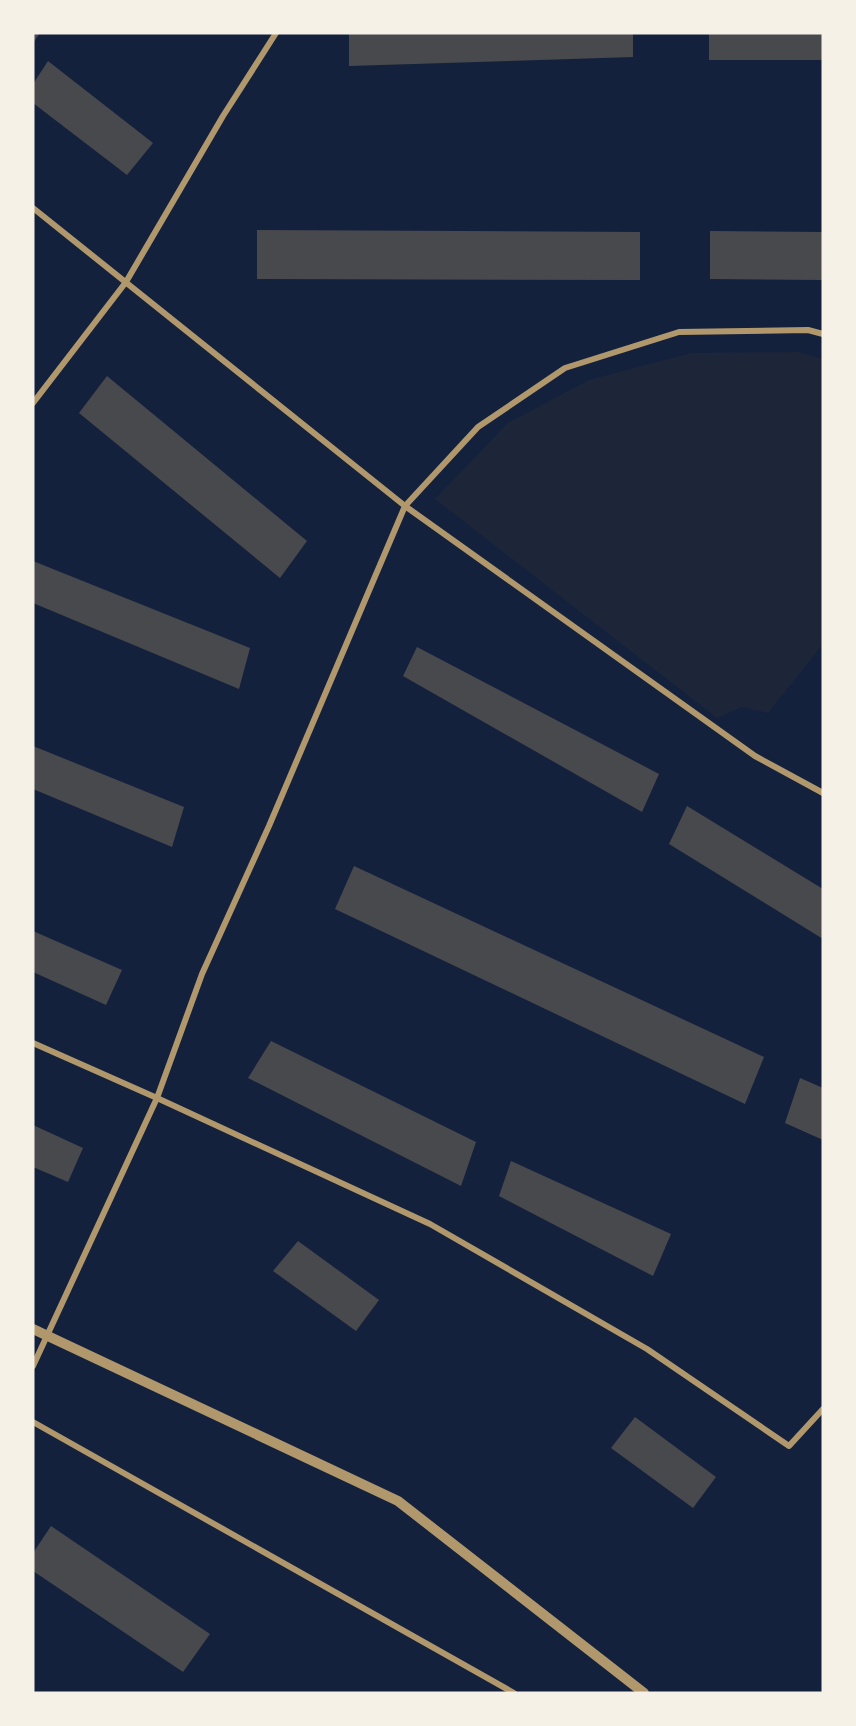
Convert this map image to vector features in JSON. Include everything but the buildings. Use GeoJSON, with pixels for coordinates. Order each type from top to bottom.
{"type":"FeatureCollection","features":[{"type":"Feature","properties":{"kind":"street"},"geometry":{"type":"LineString","coordinates":[[33,403],[126,282],[223,116],[276,33]]}},
{"type":"Feature","properties":{"kind":"street"},"geometry":{"type":"LineString","coordinates":[[33,208],[405,506],[755,756],[823,793]]}},
{"type":"Feature","properties":{"kind":"street"},"geometry":{"type":"LineString","coordinates":[[33,1366],[157,1098],[202,974],[274,815],[405,506],[478,427],[565,368],[679,332],[808,330],[823,334]]}},
{"type":"Feature","properties":{"kind":"street"},"geometry":{"type":"LineString","coordinates":[[33,1042],[430,1224],[647,1348],[789,1446],[823,1409]]}},
{"type":"Feature","properties":{"kind":"street"},"geometry":{"type":"LineString","coordinates":[[33,1329],[398,1501],[644,1693]]}},
{"type":"Feature","properties":{"kind":"street"},"geometry":{"type":"LineString","coordinates":[[33,1422],[514,1693]]}},
{"type":"Feature","properties":{"kind":"shaded area"},"geometry":{"type":"Polygon","coordinates":[[[798,352],[823,359],[823,644],[768,713],[742,707],[717,718],[435,499],[508,423],[589,380],[691,353],[798,352]]]}}]}
